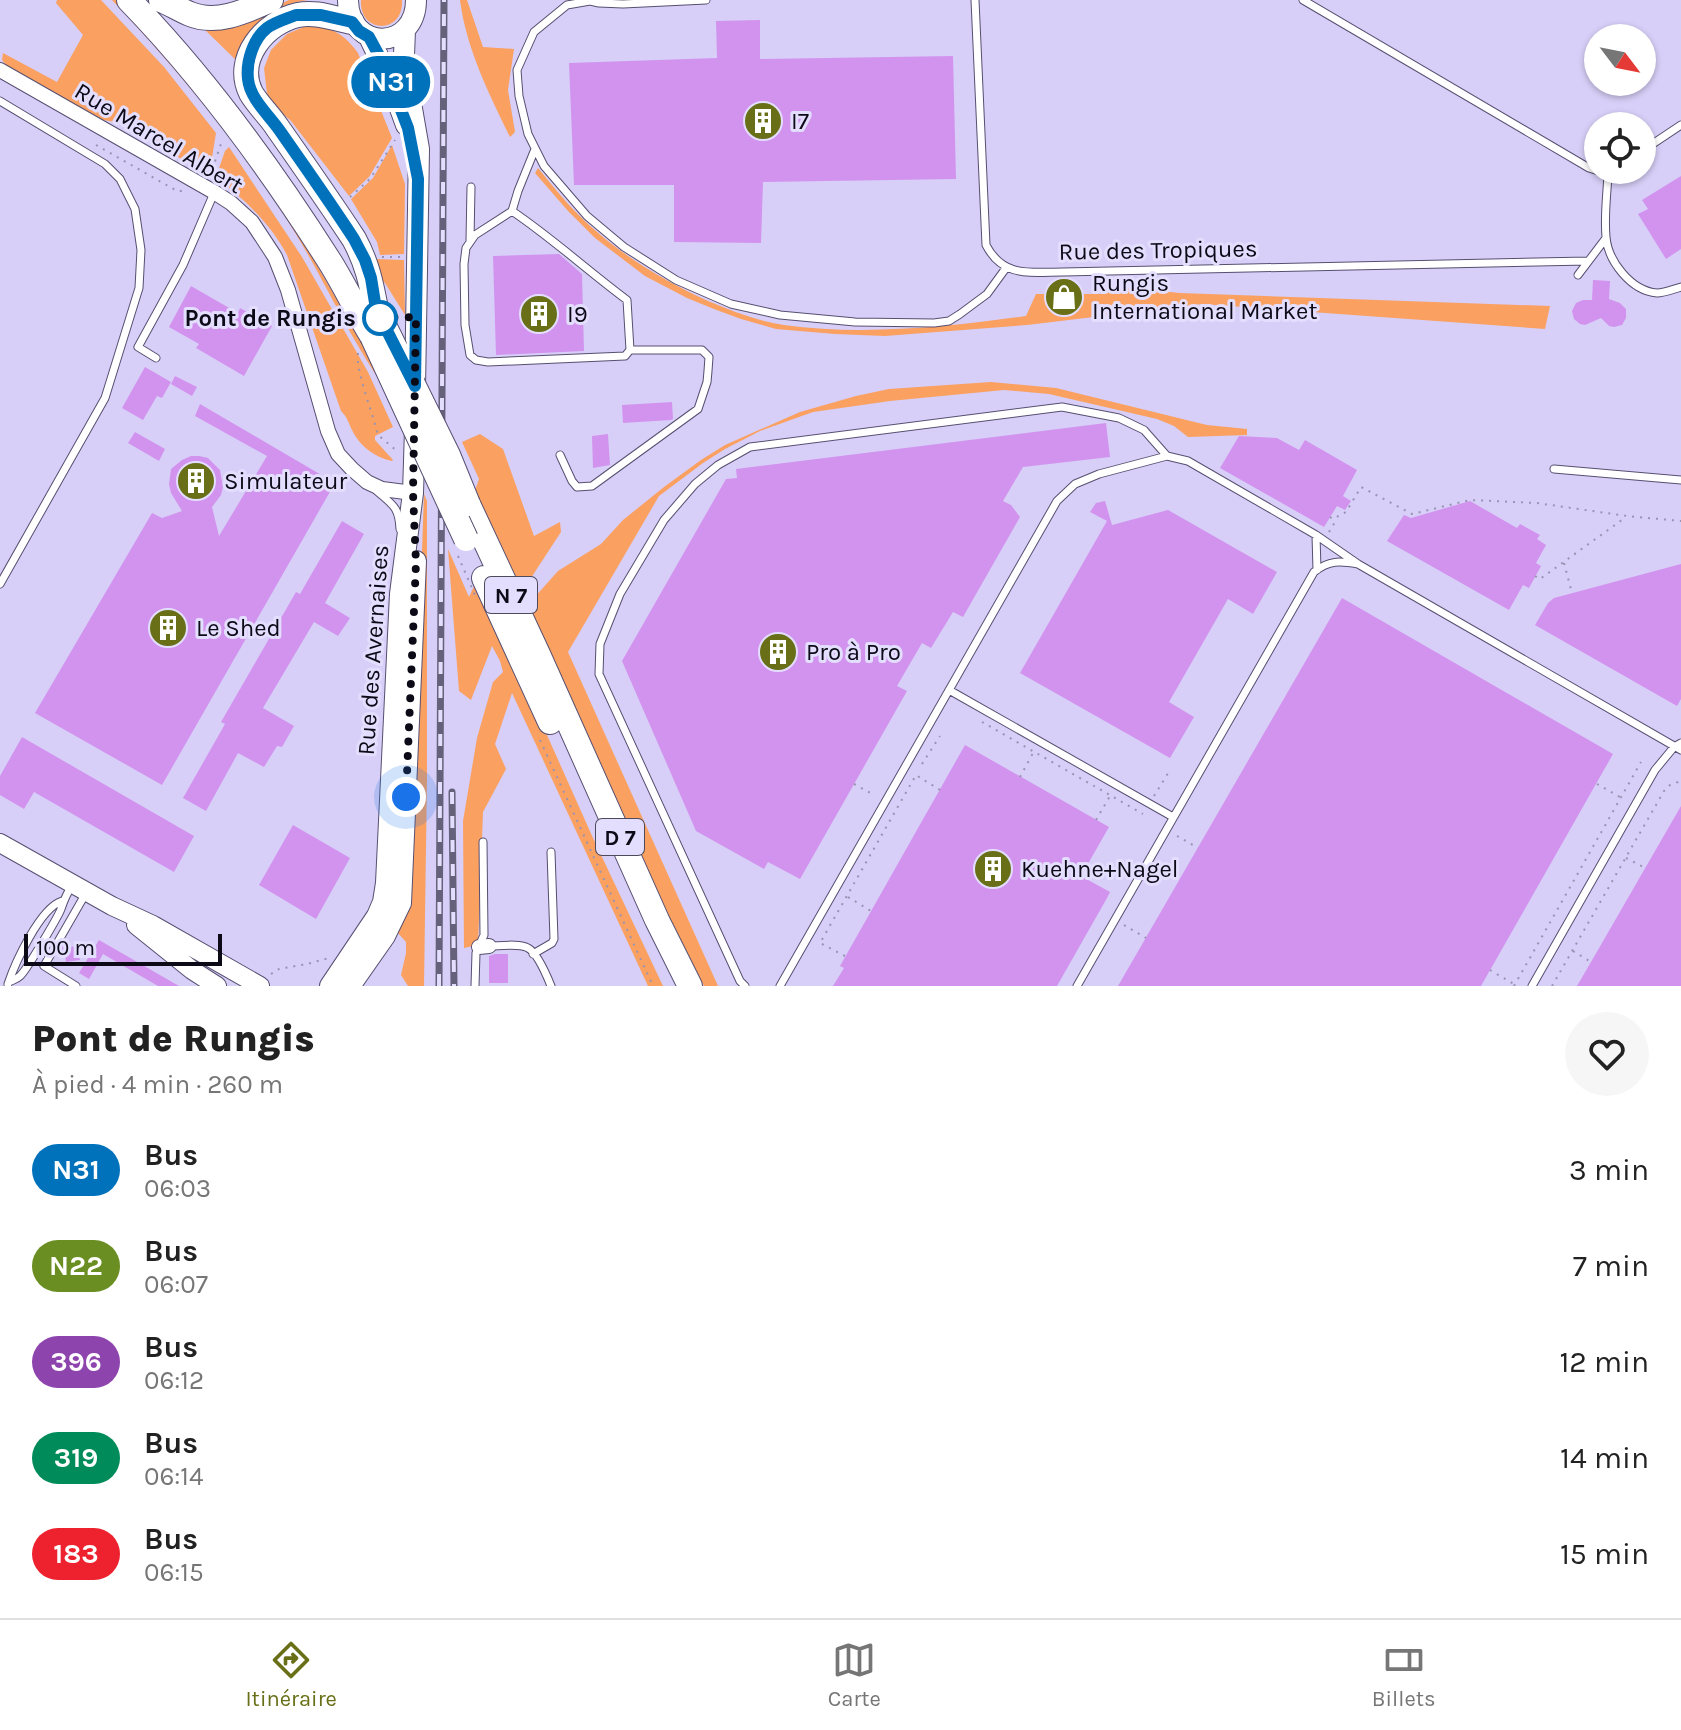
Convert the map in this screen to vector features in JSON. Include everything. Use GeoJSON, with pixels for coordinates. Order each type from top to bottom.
{"type":"FeatureCollection","features":[{"type":"Feature","properties":{"kind":"highway","name":"N 7"},"geometry":{"type":"LineString","coordinates":[[129,0],[196,75],[264,163],[332,264],[365,344],[547,695]]}},
{"type":"Feature","properties":{"kind":"highway","name":"N 7"},"geometry":{"type":"LineString","coordinates":[[152,0],[268,139],[344,252],[376,309],[448,455],[547,695]]}},
{"type":"Feature","properties":{"kind":"highway"},"geometry":{"type":"LineString","coordinates":[[161,0],[189,14],[206,18],[226,17],[267,1]]}},
{"type":"Feature","properties":{"kind":"highway"},"geometry":{"type":"LineString","coordinates":[[356,19],[296,15],[268,28],[252,50],[248,62],[248,82],[252,94],[354,239],[371,278],[376,309]]}},
{"type":"Feature","properties":{"kind":"highway","name":"D 7"},"geometry":{"type":"LineString","coordinates":[[547,695],[656,953],[674,986]]}},
{"type":"Feature","properties":{"kind":"highway","name":"D 7"},"geometry":{"type":"LineString","coordinates":[[547,695],[690,986]]}},
{"type":"Feature","properties":{"kind":"main road"},"geometry":{"type":"LineString","coordinates":[[356,19],[378,39],[388,39],[405,30],[412,22],[416,0]]}},
{"type":"Feature","properties":{"kind":"main road","name":"Rue des Avernaises"},"geometry":{"type":"LineString","coordinates":[[356,19],[382,61],[408,128],[418,179]]}},
{"type":"Feature","properties":{"kind":"main road","name":"Rue des Avernaises"},"geometry":{"type":"LineString","coordinates":[[350,986],[390,926],[401,903],[403,889],[416,563],[413,493],[419,149],[406,74],[405,30]]}},
{"type":"Feature","properties":{"kind":"main road","name":"Rue des Avernaises"},"geometry":{"type":"LineString","coordinates":[[330,986],[383,902],[388,857],[400,593],[413,493]]}},
{"type":"Feature","properties":{"kind":"street","name":"Rue Marcel Albert"},"geometry":{"type":"LineString","coordinates":[[0,70],[214,192],[252,222],[275,257],[288,290],[328,431],[338,454],[367,482],[382,489],[413,493]]}},
{"type":"Feature","properties":{"kind":"street"},"geometry":{"type":"LineString","coordinates":[[0,843],[112,906],[183,952],[217,986]]}},
{"type":"Feature","properties":{"kind":"street"},"geometry":{"type":"LineString","coordinates":[[183,952],[267,984]]}},
{"type":"Feature","properties":{"kind":"lane"},"geometry":{"type":"LineString","coordinates":[[706,0],[623,4],[590,1],[567,5],[534,32],[517,70],[519,96],[528,134],[544,166],[587,216],[624,247],[676,280],[731,304],[780,315],[855,322],[934,323],[949,321],[987,294],[1006,268],[992,256],[986,245],[975,0]]}},
{"type":"Feature","properties":{"kind":"lane"},"geometry":{"type":"LineString","coordinates":[[1303,0],[1584,165]]}},
{"type":"Feature","properties":{"kind":"lane"},"geometry":{"type":"LineString","coordinates":[[0,101],[105,164],[120,179],[135,209],[141,250],[139,288],[105,398],[0,584]]}},
{"type":"Feature","properties":{"kind":"lane"},"geometry":{"type":"LineString","coordinates":[[1656,142],[1681,125]]}},
{"type":"Feature","properties":{"kind":"lane"},"geometry":{"type":"LineString","coordinates":[[512,211],[627,300],[630,350],[625,356],[488,362],[476,360],[470,355],[465,325],[466,248],[475,235],[512,211],[535,149]]}},
{"type":"Feature","properties":{"kind":"lane"},"geometry":{"type":"LineString","coordinates":[[1610,184],[1606,238],[1612,258],[1626,277],[1642,288],[1658,293],[1681,288]]}},
{"type":"Feature","properties":{"kind":"lane"},"geometry":{"type":"LineString","coordinates":[[470,243],[471,187]]}},
{"type":"Feature","properties":{"kind":"lane"},"geometry":{"type":"LineString","coordinates":[[138,347],[183,265],[214,192]]}},
{"type":"Feature","properties":{"kind":"lane"},"geometry":{"type":"LineString","coordinates":[[1578,275],[1606,238]]}},
{"type":"Feature","properties":{"kind":"lane","name":"Rue des Tropiques"},"geometry":{"type":"LineString","coordinates":[[1006,268],[1027,272],[1063,272],[1588,261]]}},
{"type":"Feature","properties":{"kind":"lane"},"geometry":{"type":"LineString","coordinates":[[121,346],[138,347],[156,358]]}},
{"type":"Feature","properties":{"kind":"lane"},"geometry":{"type":"LineString","coordinates":[[560,455],[577,487],[592,486],[698,409],[708,378],[709,357],[705,352],[630,350]]}},
{"type":"Feature","properties":{"kind":"lane"},"geometry":{"type":"LineString","coordinates":[[745,986],[740,981],[599,674],[600,644],[620,594],[664,520],[695,484],[718,465],[750,447],[1062,407],[1119,418],[1144,430],[1167,456]]}},
{"type":"Feature","properties":{"kind":"lane"},"geometry":{"type":"LineString","coordinates":[[780,986],[1057,501],[1075,484],[1099,474],[1167,456],[1188,461],[1316,535],[1358,564],[1679,747],[1655,770],[1532,986]]}},
{"type":"Feature","properties":{"kind":"lane"},"geometry":{"type":"LineString","coordinates":[[1554,469],[1681,480]]}},
{"type":"Feature","properties":{"kind":"lane"},"geometry":{"type":"LineString","coordinates":[[367,482],[394,505],[399,517],[400,593]]}},
{"type":"Feature","properties":{"kind":"lane"},"geometry":{"type":"LineString","coordinates":[[1316,535],[1317,570]]}},
{"type":"Feature","properties":{"kind":"lane"},"geometry":{"type":"LineString","coordinates":[[1077,986],[1317,570],[1337,561],[1358,564]]}},
{"type":"Feature","properties":{"kind":"lane"},"geometry":{"type":"LineString","coordinates":[[949,690],[1173,817]]}},
{"type":"Feature","properties":{"kind":"lane"},"geometry":{"type":"LineString","coordinates":[[483,842],[484,946]]}},
{"type":"Feature","properties":{"kind":"lane"},"geometry":{"type":"LineString","coordinates":[[533,954],[554,939],[551,852]]}},
{"type":"Feature","properties":{"kind":"lane"},"geometry":{"type":"LineString","coordinates":[[8,984],[21,976],[28,966],[62,901],[80,888]]}},
{"type":"Feature","properties":{"kind":"lane"},"geometry":{"type":"LineString","coordinates":[[76,986],[63,983],[44,966],[80,888]]}},
{"type":"Feature","properties":{"kind":"lane"},"geometry":{"type":"LineString","coordinates":[[475,986],[476,953],[484,946],[529,948],[551,986]]}},
{"type":"Feature","properties":{"kind":"path"},"geometry":{"type":"LineString","coordinates":[[211,174],[225,137]]}},
{"type":"Feature","properties":{"kind":"path"},"geometry":{"type":"LineString","coordinates":[[349,198],[370,179],[393,142]]}},
{"type":"Feature","properties":{"kind":"path"},"geometry":{"type":"LineString","coordinates":[[93,144],[177,191],[182,192],[188,187]]}},
{"type":"Feature","properties":{"kind":"path"},"geometry":{"type":"LineString","coordinates":[[198,170],[213,167]]}},
{"type":"Feature","properties":{"kind":"path"},"geometry":{"type":"LineString","coordinates":[[380,257],[407,257]]}},
{"type":"Feature","properties":{"kind":"path"},"geometry":{"type":"LineString","coordinates":[[365,344],[357,361],[378,435],[414,469]]}},
{"type":"Feature","properties":{"kind":"path"},"geometry":{"type":"LineString","coordinates":[[1329,532],[1335,522],[1332,518],[1346,512],[1361,487],[1412,514],[1470,500],[1537,503],[1681,521]]}},
{"type":"Feature","properties":{"kind":"path"},"geometry":{"type":"LineString","coordinates":[[1535,576],[1540,579],[1627,516]]}},
{"type":"Feature","properties":{"kind":"path"},"geometry":{"type":"LineString","coordinates":[[1564,562],[1572,593]]}},
{"type":"Feature","properties":{"kind":"path"},"geometry":{"type":"LineString","coordinates":[[982,722],[1143,814]]}},
{"type":"Feature","properties":{"kind":"path"},"geometry":{"type":"LineString","coordinates":[[922,764],[940,736]]}},
{"type":"Feature","properties":{"kind":"path"},"geometry":{"type":"LineString","coordinates":[[540,738],[653,986]]}},
{"type":"Feature","properties":{"kind":"path"},"geometry":{"type":"LineString","coordinates":[[1020,777],[1034,752]]}},
{"type":"Feature","properties":{"kind":"path"},"geometry":{"type":"LineString","coordinates":[[1490,970],[1514,985],[1641,762]]}},
{"type":"Feature","properties":{"kind":"path"},"geometry":{"type":"LineString","coordinates":[[1154,797],[1170,770]]}},
{"type":"Feature","properties":{"kind":"path"},"geometry":{"type":"LineString","coordinates":[[845,956],[820,943],[916,775],[940,790]]}},
{"type":"Feature","properties":{"kind":"path"},"geometry":{"type":"LineString","coordinates":[[1552,986],[1664,791],[1681,777]]}},
{"type":"Feature","properties":{"kind":"path"},"geometry":{"type":"LineString","coordinates":[[854,784],[874,795]]}},
{"type":"Feature","properties":{"kind":"path"},"geometry":{"type":"LineString","coordinates":[[1597,784],[1621,798]]}},
{"type":"Feature","properties":{"kind":"path"},"geometry":{"type":"LineString","coordinates":[[1096,820],[1110,795]]}},
{"type":"Feature","properties":{"kind":"path"},"geometry":{"type":"LineString","coordinates":[[1176,835],[1198,848]]}},
{"type":"Feature","properties":{"kind":"path"},"geometry":{"type":"LineString","coordinates":[[1626,858],[1645,868]]}},
{"type":"Feature","properties":{"kind":"path"},"geometry":{"type":"LineString","coordinates":[[847,896],[871,911]]}},
{"type":"Feature","properties":{"kind":"path"},"geometry":{"type":"LineString","coordinates":[[1124,925],[1146,938]]}},
{"type":"Feature","properties":{"kind":"path"},"geometry":{"type":"LineString","coordinates":[[1572,951],[1591,962]]}},
{"type":"Feature","properties":{"kind":"path"},"geometry":{"type":"LineString","coordinates":[[267,984],[267,976],[279,969],[329,957],[334,961]]}},
{"type":"Feature","properties":{"kind":"shaded area"},"geometry":{"type":"Polygon","coordinates":[[[57,0],[101,0],[164,67],[216,133],[211,164],[195,168],[127,124],[103,120],[7,66],[2,60],[3,53],[57,82],[83,35],[56,3],[57,0]]]}},
{"type":"Feature","properties":{"kind":"shaded area"},"geometry":{"type":"Polygon","coordinates":[[[112,0],[121,0],[161,45],[295,222],[398,405],[368,362],[304,248],[251,166],[161,53],[112,0]]]}},
{"type":"Feature","properties":{"kind":"shaded area"},"geometry":{"type":"Polygon","coordinates":[[[289,0],[308,0],[284,6],[256,24],[239,63],[204,29],[243,21],[289,0]]]}},
{"type":"Feature","properties":{"kind":"shaded area"},"geometry":{"type":"Polygon","coordinates":[[[361,0],[402,0],[401,11],[396,20],[389,24],[374,24],[362,11],[361,0]]]}},
{"type":"Feature","properties":{"kind":"shaded area"},"geometry":{"type":"Polygon","coordinates":[[[460,0],[467,0],[483,47],[514,49],[508,90],[515,132],[510,137],[473,53],[460,0]]]}},
{"type":"Feature","properties":{"kind":"shaded area"},"geometry":{"type":"Polygon","coordinates":[[[306,26],[329,29],[353,46],[392,138],[369,177],[349,196],[267,94],[264,68],[271,50],[287,34],[306,26]]]}},
{"type":"Feature","properties":{"kind":"shaded area"},"geometry":{"type":"Polygon","coordinates":[[[392,145],[405,184],[404,254],[380,255],[377,242],[351,199],[373,178],[392,145]]]}},
{"type":"Feature","properties":{"kind":"shaded area"},"geometry":{"type":"Polygon","coordinates":[[[229,147],[302,257],[368,372],[393,427],[375,436],[375,440],[392,461],[373,454],[363,445],[341,411],[287,255],[280,243],[256,213],[216,177],[229,147]]]}},
{"type":"Feature","properties":{"kind":"shaded area"},"geometry":{"type":"Polygon","coordinates":[[[538,168],[584,220],[652,272],[717,305],[784,325],[874,330],[966,324],[1026,316],[1036,294],[1105,294],[1111,286],[1180,293],[1550,306],[1545,329],[1202,304],[1027,325],[885,336],[776,329],[714,309],[645,276],[595,238],[568,211],[535,173],[538,168]]]}},
{"type":"Feature","properties":{"kind":"shaded area"},"geometry":{"type":"Polygon","coordinates":[[[377,259],[404,260],[405,315],[380,280],[377,259]]]}},
{"type":"Feature","properties":{"kind":"shaded area"},"geometry":{"type":"Polygon","coordinates":[[[991,382],[1056,388],[1207,425],[1247,429],[1247,435],[1188,437],[1174,426],[1157,419],[1049,394],[1004,390],[813,412],[760,431],[725,449],[659,496],[568,652],[718,986],[704,986],[665,919],[473,496],[479,479],[462,442],[480,434],[503,449],[534,536],[560,522],[561,532],[527,584],[533,599],[558,571],[601,544],[623,520],[664,487],[725,445],[800,412],[856,396],[889,389],[991,382]]]}},
{"type":"Feature","properties":{"kind":"shaded area"},"geometry":{"type":"Polygon","coordinates":[[[424,494],[427,501],[427,779],[424,986],[408,986],[401,975],[406,942],[397,932],[414,781],[424,494]]]}},
{"type":"Feature","properties":{"kind":"shaded area"},"geometry":{"type":"Polygon","coordinates":[[[448,549],[469,597],[476,582],[663,986],[648,986],[512,693],[495,744],[506,769],[483,812],[478,945],[464,948],[463,821],[477,738],[493,682],[503,672],[492,646],[471,700],[459,691],[448,549]]]}},
{"type":"Feature","properties":{"kind":"building","name":"I7"},"geometry":{"type":"Polygon","coordinates":[[[760,20],[760,59],[953,56],[956,179],[763,182],[761,243],[674,242],[674,185],[574,185],[569,63],[717,58],[716,21],[760,20]]]}},
{"type":"Feature","properties":{"kind":"building"},"geometry":{"type":"Polygon","coordinates":[[[1681,176],[1681,249],[1666,259],[1638,214],[1648,209],[1642,200],[1681,176]]]}},
{"type":"Feature","properties":{"kind":"building","name":"I9"},"geometry":{"type":"Polygon","coordinates":[[[559,254],[582,274],[584,351],[496,355],[493,256],[559,254]]]}},
{"type":"Feature","properties":{"kind":"building"},"geometry":{"type":"Polygon","coordinates":[[[1593,280],[1610,281],[1609,299],[1626,309],[1622,325],[1609,326],[1601,318],[1585,325],[1574,319],[1572,311],[1576,303],[1592,300],[1593,280]]]}},
{"type":"Feature","properties":{"kind":"building"},"geometry":{"type":"Polygon","coordinates":[[[191,286],[238,313],[240,308],[272,326],[244,376],[196,348],[199,344],[169,327],[191,286]]]}},
{"type":"Feature","properties":{"kind":"building"},"geometry":{"type":"Polygon","coordinates":[[[145,367],[171,382],[162,398],[157,396],[143,420],[122,408],[145,367]]]}},
{"type":"Feature","properties":{"kind":"building"},"geometry":{"type":"Polygon","coordinates":[[[175,376],[197,387],[192,396],[171,384],[175,376]]]}},
{"type":"Feature","properties":{"kind":"building"},"geometry":{"type":"Polygon","coordinates":[[[672,402],[671,420],[623,423],[622,405],[672,402]]]}},
{"type":"Feature","properties":{"kind":"building","name":"Le Shed"},"geometry":{"type":"Polygon","coordinates":[[[200,404],[335,483],[162,785],[35,713],[152,513],[162,518],[182,511],[171,493],[171,469],[182,460],[199,456],[208,458],[220,470],[223,487],[212,507],[219,536],[267,456],[195,416],[200,404]]]}},
{"type":"Feature","properties":{"kind":"building","name":"Pro à Pro"},"geometry":{"type":"Polygon","coordinates":[[[1106,423],[1110,457],[1023,467],[1003,501],[1011,505],[1020,517],[963,617],[953,612],[931,648],[922,643],[897,686],[907,691],[800,879],[768,862],[764,869],[696,831],[622,661],[726,479],[737,478],[736,469],[1106,423]]]}},
{"type":"Feature","properties":{"kind":"building"},"geometry":{"type":"Polygon","coordinates":[[[135,432],[165,449],[159,461],[128,443],[135,432]]]}},
{"type":"Feature","properties":{"kind":"building"},"geometry":{"type":"Polygon","coordinates":[[[608,434],[610,465],[593,468],[592,436],[608,434]]]}},
{"type":"Feature","properties":{"kind":"building"},"geometry":{"type":"Polygon","coordinates":[[[1239,436],[1277,438],[1299,450],[1305,440],[1357,470],[1343,496],[1351,501],[1345,510],[1337,506],[1324,527],[1220,468],[1239,436]]]}},
{"type":"Feature","properties":{"kind":"building"},"geometry":{"type":"Polygon","coordinates":[[[1105,501],[1112,525],[1168,510],[1277,572],[1253,614],[1228,599],[1169,702],[1194,717],[1170,758],[1020,673],[1107,521],[1090,512],[1096,503],[1105,501]]]}},
{"type":"Feature","properties":{"kind":"building"},"geometry":{"type":"Polygon","coordinates":[[[1470,501],[1517,528],[1520,524],[1540,535],[1537,539],[1546,545],[1536,563],[1541,566],[1529,588],[1523,585],[1509,610],[1387,541],[1404,515],[1411,518],[1470,501]]]}},
{"type":"Feature","properties":{"kind":"building"},"geometry":{"type":"Polygon","coordinates":[[[342,521],[364,534],[325,603],[350,618],[338,636],[314,622],[263,708],[294,726],[282,747],[277,746],[264,767],[238,753],[206,811],[183,798],[225,724],[221,722],[296,592],[300,594],[342,521]]]}},
{"type":"Feature","properties":{"kind":"building"},"geometry":{"type":"Polygon","coordinates":[[[1681,564],[1681,699],[1677,706],[1535,625],[1554,598],[1681,564]]]}},
{"type":"Feature","properties":{"kind":"building"},"geometry":{"type":"Polygon","coordinates":[[[1342,598],[1613,754],[1481,986],[1118,986],[1342,598]]]}},
{"type":"Feature","properties":{"kind":"building"},"geometry":{"type":"Polygon","coordinates":[[[22,737],[194,836],[174,872],[34,792],[24,809],[0,795],[0,776],[22,737]]]}},
{"type":"Feature","properties":{"kind":"building","name":"Kuehne+Nagel"},"geometry":{"type":"Polygon","coordinates":[[[965,745],[1109,827],[1081,876],[1110,892],[1107,898],[1057,986],[833,986],[844,968],[840,966],[965,745]]]}},
{"type":"Feature","properties":{"kind":"building"},"geometry":{"type":"Polygon","coordinates":[[[1681,806],[1681,986],[1577,986],[1591,962],[1681,806]]]}},
{"type":"Feature","properties":{"kind":"building"},"geometry":{"type":"Polygon","coordinates":[[[293,825],[350,858],[316,919],[259,885],[293,825]]]}},
{"type":"Feature","properties":{"kind":"building"},"geometry":{"type":"Polygon","coordinates":[[[66,940],[70,947],[77,946],[80,960],[66,962],[65,956],[57,956],[66,940]]]}},
{"type":"Feature","properties":{"kind":"building"},"geometry":{"type":"Polygon","coordinates":[[[99,940],[179,986],[158,986],[103,954],[89,979],[79,973],[99,940]]]}},
{"type":"Feature","properties":{"kind":"building"},"geometry":{"type":"Polygon","coordinates":[[[508,954],[508,983],[489,983],[489,956],[508,954]]]}},
{"type":"Feature","properties":{"kind":"railway"},"geometry":{"type":"LineString","coordinates":[[439,986],[444,0]]}},
{"type":"Feature","properties":{"kind":"railway"},"geometry":{"type":"LineString","coordinates":[[452,792],[454,986]]}},
{"type":"Feature","properties":{"kind":"bus line","name":"N31"},"geometry":{"type":"LineString","coordinates":[[296,15],[321,15],[352,22],[369,37],[382,61],[408,128],[418,179],[415,386],[376,309],[371,278],[354,239],[252,94],[248,82],[248,62],[262,34],[296,15]]}},
{"type":"Feature","properties":{"kind":"place","name":"I7"},"geometry":{"type":"Point","coordinates":[763,121]}},
{"type":"Feature","properties":{"kind":"place","name":"Rungis International Market"},"geometry":{"type":"Point","coordinates":[1064,297]}},
{"type":"Feature","properties":{"kind":"place","name":"I9"},"geometry":{"type":"Point","coordinates":[539,314]}},
{"type":"Feature","properties":{"kind":"place","name":"Pont de Rungis"},"geometry":{"type":"Point","coordinates":[380,318]}},
{"type":"Feature","properties":{"kind":"place","name":"Simulateur"},"geometry":{"type":"Point","coordinates":[196,481]}},
{"type":"Feature","properties":{"kind":"place","name":"Le Shed"},"geometry":{"type":"Point","coordinates":[168,628]}},
{"type":"Feature","properties":{"kind":"place","name":"Pro à Pro"},"geometry":{"type":"Point","coordinates":[778,652]}},
{"type":"Feature","properties":{"kind":"place","name":"Kuehne+Nagel"},"geometry":{"type":"Point","coordinates":[993,869]}},
{"type":"Feature","properties":{"kind":"route"},"geometry":{"type":"LineString","coordinates":[[380,318],[416,317],[413,493],[416,563],[406,797]]}}]}
